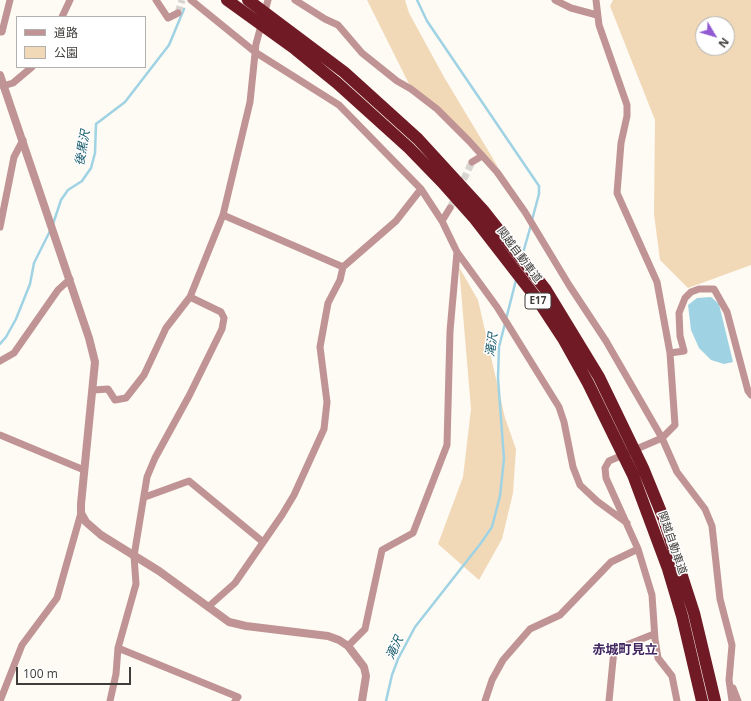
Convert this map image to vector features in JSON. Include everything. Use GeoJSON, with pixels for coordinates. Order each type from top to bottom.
{"type":"FeatureCollection","features":[{"type":"Feature","properties":{"kind":"highway","name":"関越自動車道"},"geometry":{"type":"LineString","coordinates":[[227,0],[295,49],[337,82],[409,148],[475,219],[536,299],[564,340],[588,383],[633,475],[668,569],[686,631],[702,701]]}},
{"type":"Feature","properties":{"kind":"highway","name":"関越自動車道"},"geometry":{"type":"LineString","coordinates":[[248,0],[344,72],[418,139],[483,210],[546,290],[599,377],[643,468],[663,517],[692,606],[715,701]]}},
{"type":"Feature","properties":{"kind":"street"},"geometry":{"type":"LineString","coordinates":[[0,32],[2,32],[10,0]]}},
{"type":"Feature","properties":{"kind":"street"},"geometry":{"type":"LineString","coordinates":[[62,16],[70,0]]}},
{"type":"Feature","properties":{"kind":"street"},"geometry":{"type":"LineString","coordinates":[[156,0],[168,18],[178,13]]}},
{"type":"Feature","properties":{"kind":"street"},"geometry":{"type":"LineString","coordinates":[[191,0],[255,52],[339,105],[421,189],[442,221],[457,252],[497,307],[559,408],[564,422],[573,467],[580,485],[597,501],[628,524]]}},
{"type":"Feature","properties":{"kind":"street"},"geometry":{"type":"LineString","coordinates":[[94,390],[108,389],[115,400],[126,398],[144,375],[166,328],[190,297],[223,215],[250,102],[256,44],[268,0]]}},
{"type":"Feature","properties":{"kind":"street"},"geometry":{"type":"LineString","coordinates":[[295,0],[325,19],[338,25],[362,53],[397,81],[411,89],[437,109],[497,172],[525,212],[569,285],[606,341],[662,438],[677,472],[704,509],[712,526],[720,599],[732,645],[729,680],[732,701]]}},
{"type":"Feature","properties":{"kind":"street"},"geometry":{"type":"LineString","coordinates":[[555,0],[571,8],[597,15]]}},
{"type":"Feature","properties":{"kind":"street"},"geometry":{"type":"LineString","coordinates":[[596,0],[599,25],[627,105],[627,116],[621,143],[617,193],[657,282],[670,353],[675,425],[662,438],[609,461],[605,468],[606,478],[638,549],[652,595],[654,634],[658,658],[672,676],[677,701]]}},
{"type":"Feature","properties":{"kind":"street"},"geometry":{"type":"LineString","coordinates":[[4,86],[13,83],[31,68]]}},
{"type":"Feature","properties":{"kind":"street"},"geometry":{"type":"LineString","coordinates":[[0,75],[70,279],[93,350],[95,362],[94,390],[84,470],[81,513],[57,598],[22,645],[3,687],[0,701]]}},
{"type":"Feature","properties":{"kind":"street"},"geometry":{"type":"LineString","coordinates":[[0,226],[14,157],[23,140]]}},
{"type":"Feature","properties":{"kind":"street"},"geometry":{"type":"LineString","coordinates":[[472,162],[482,156]]}},
{"type":"Feature","properties":{"kind":"street"},"geometry":{"type":"LineString","coordinates":[[208,607],[235,583],[294,495],[324,429],[328,402],[320,347],[328,303],[340,280],[343,267],[396,221],[421,189]]}},
{"type":"Feature","properties":{"kind":"street"},"geometry":{"type":"LineString","coordinates":[[442,221],[450,208]]}},
{"type":"Feature","properties":{"kind":"street"},"geometry":{"type":"LineString","coordinates":[[223,215],[343,267]]}},
{"type":"Feature","properties":{"kind":"street"},"geometry":{"type":"LineString","coordinates":[[348,646],[365,629],[382,550],[413,533],[447,445],[450,331],[457,252]]}},
{"type":"Feature","properties":{"kind":"street"},"geometry":{"type":"LineString","coordinates":[[0,361],[14,353],[58,290],[70,279]]}},
{"type":"Feature","properties":{"kind":"street"},"geometry":{"type":"LineString","coordinates":[[670,353],[684,351],[680,336],[679,313],[685,298],[691,292],[700,289],[714,289],[727,312],[748,391],[751,395]]}},
{"type":"Feature","properties":{"kind":"street"},"geometry":{"type":"LineString","coordinates":[[110,701],[116,674],[118,648],[136,584],[134,556],[145,497],[147,477],[155,458],[189,396],[222,329],[224,318],[221,312],[190,297]]}},
{"type":"Feature","properties":{"kind":"street"},"geometry":{"type":"LineString","coordinates":[[0,435],[84,470]]}},
{"type":"Feature","properties":{"kind":"street"},"geometry":{"type":"LineString","coordinates":[[145,497],[189,481],[263,542]]}},
{"type":"Feature","properties":{"kind":"street"},"geometry":{"type":"LineString","coordinates":[[81,513],[93,530],[159,571],[229,622],[328,636],[348,646],[361,661],[366,676],[362,701]]}},
{"type":"Feature","properties":{"kind":"street"},"geometry":{"type":"LineString","coordinates":[[485,701],[492,680],[503,660],[530,629],[560,615],[611,562],[638,549]]}},
{"type":"Feature","properties":{"kind":"street"},"geometry":{"type":"LineString","coordinates":[[609,701],[614,650],[654,634]]}},
{"type":"Feature","properties":{"kind":"street"},"geometry":{"type":"LineString","coordinates":[[118,648],[238,697],[235,701]]}},
{"type":"Feature","properties":{"kind":"street"},"geometry":{"type":"LineString","coordinates":[[729,680],[738,701]]}},
{"type":"Feature","properties":{"kind":"green space"},"geometry":{"type":"Polygon","coordinates":[[[367,0],[405,0],[409,13],[444,77],[498,167],[411,88],[367,0]]]}},
{"type":"Feature","properties":{"kind":"green space"},"geometry":{"type":"Polygon","coordinates":[[[613,0],[751,0],[751,265],[688,288],[660,260],[654,214],[655,120],[610,6],[613,0]]]}},
{"type":"Feature","properties":{"kind":"green space"},"geometry":{"type":"Polygon","coordinates":[[[459,267],[478,300],[505,418],[516,449],[513,493],[502,539],[479,580],[438,544],[463,477],[471,409],[459,267]]]}},
{"type":"Feature","properties":{"kind":"water"},"geometry":{"type":"Polygon","coordinates":[[[711,297],[719,304],[733,362],[724,364],[711,360],[699,348],[691,330],[688,305],[697,298],[711,297]]]}},
{"type":"Feature","properties":{"kind":"waterway","name":"滝沢"},"geometry":{"type":"LineString","coordinates":[[417,0],[427,21],[539,186],[539,194],[532,220]]}},
{"type":"Feature","properties":{"kind":"waterway","name":"後黒沢"},"geometry":{"type":"LineString","coordinates":[[53,224],[61,200],[68,190],[82,181],[91,168],[95,153],[96,124],[125,102],[169,45],[184,9]]}},
{"type":"Feature","properties":{"kind":"waterway","name":"滝沢"},"geometry":{"type":"LineString","coordinates":[[523,253],[531,225]]}},
{"type":"Feature","properties":{"kind":"waterway","name":"後黒沢"},"geometry":{"type":"LineString","coordinates":[[0,344],[6,337],[16,319],[30,284],[34,263],[50,231]]}},
{"type":"Feature","properties":{"kind":"waterway","name":"滝沢"},"geometry":{"type":"LineString","coordinates":[[386,701],[392,675],[398,659],[415,627],[492,527],[500,496],[504,459],[498,378],[499,347],[516,280]]}},
{"type":"Feature","properties":{"kind":"tunnel"},"geometry":{"type":"LineString","coordinates":[[178,13],[182,0]]}},
{"type":"Feature","properties":{"kind":"tunnel"},"geometry":{"type":"LineString","coordinates":[[450,208],[472,162]]}},
{"type":"Feature","properties":{"kind":"district","name":"赤城町見立"},"geometry":{"type":"Point","coordinates":[625,650]}}]}
